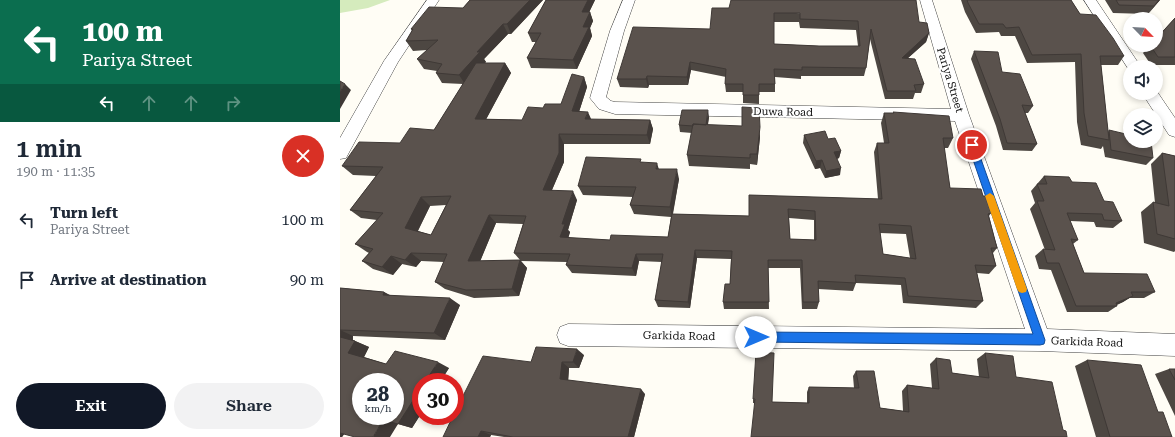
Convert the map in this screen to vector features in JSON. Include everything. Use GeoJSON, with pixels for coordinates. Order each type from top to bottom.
{"type":"FeatureCollection","features":[{"type":"Feature","properties":{"kind":"street"},"geometry":{"type":"LineString","coordinates":[[340,153],[391,61],[432,0]]}},
{"type":"Feature","properties":{"kind":"street","name":"Duwa Road"},"geometry":{"type":"LineString","coordinates":[[629,0],[617,32],[598,98],[605,105],[615,108],[961,115]]}},
{"type":"Feature","properties":{"kind":"street","name":"Pariya Street"},"geometry":{"type":"LineString","coordinates":[[926,0],[961,115],[1040,340]]}},
{"type":"Feature","properties":{"kind":"street"},"geometry":{"type":"LineString","coordinates":[[1090,0],[1129,60]]}},
{"type":"Feature","properties":{"kind":"street"},"geometry":{"type":"LineString","coordinates":[[1155,100],[1175,131]]}},
{"type":"Feature","properties":{"kind":"street","name":"Garkida Road"},"geometry":{"type":"LineString","coordinates":[[568,335],[1040,340],[1175,345]]}},
{"type":"Feature","properties":{"kind":"green space"},"geometry":{"type":"Polygon","coordinates":[[[340,0],[390,0],[368,8],[340,13],[340,0]]]}},
{"type":"Feature","properties":{"kind":"building"},"geometry":{"type":"Polygon","coordinates":[[[470,0],[530,0],[507,24],[503,24],[477,52],[480,52],[459,75],[436,73],[442,64],[417,59],[438,40],[406,41],[413,29],[411,29],[429,7],[463,8],[470,0]]]}},
{"type":"Feature","properties":{"kind":"building"},"geometry":{"type":"Polygon","coordinates":[[[546,0],[588,0],[582,12],[590,12],[583,27],[589,27],[573,60],[527,58],[541,33],[528,33],[546,0]]]}},
{"type":"Feature","properties":{"kind":"building"},"geometry":{"type":"Polygon","coordinates":[[[731,0],[916,0],[919,22],[927,23],[929,33],[902,58],[915,59],[924,84],[914,85],[916,91],[887,91],[871,29],[866,68],[802,67],[802,70],[774,69],[775,84],[759,84],[759,95],[743,95],[743,84],[725,84],[726,69],[690,62],[687,77],[647,76],[646,79],[617,79],[633,27],[710,29],[712,8],[729,8],[731,0]],[[774,13],[774,44],[860,46],[858,21],[800,19],[800,13],[774,13]]]}},
{"type":"Feature","properties":{"kind":"building"},"geometry":{"type":"Polygon","coordinates":[[[967,0],[1071,0],[1080,14],[1096,15],[1124,56],[1100,56],[1109,140],[1088,136],[1084,113],[1081,54],[1032,55],[1019,27],[1006,28],[1003,24],[979,24],[967,0]]]}},
{"type":"Feature","properties":{"kind":"building"},"geometry":{"type":"Polygon","coordinates":[[[1116,0],[1159,0],[1154,6],[1119,5],[1116,0]]]}},
{"type":"Feature","properties":{"kind":"building"},"geometry":{"type":"Polygon","coordinates":[[[1175,18],[1175,57],[1158,57],[1155,52],[1163,52],[1163,31],[1175,18]]]}},
{"type":"Feature","properties":{"kind":"building"},"geometry":{"type":"Polygon","coordinates":[[[974,51],[998,52],[1002,72],[1020,74],[1033,106],[1022,105],[1037,144],[1007,143],[1000,119],[974,51]]]}},
{"type":"Feature","properties":{"kind":"building"},"geometry":{"type":"Polygon","coordinates":[[[476,63],[505,63],[475,119],[522,120],[528,107],[543,108],[545,104],[561,104],[572,74],[584,77],[572,111],[588,112],[585,119],[650,120],[647,135],[559,134],[559,153],[543,190],[573,191],[562,224],[565,224],[560,237],[610,240],[611,235],[668,237],[672,214],[749,216],[749,195],[882,199],[877,143],[889,143],[884,113],[894,113],[893,112],[949,116],[953,138],[943,138],[950,188],[981,189],[991,213],[988,214],[997,248],[991,248],[996,266],[975,265],[983,301],[908,296],[905,278],[855,275],[856,283],[818,281],[819,302],[803,302],[802,260],[768,260],[769,302],[723,302],[725,284],[730,284],[732,251],[695,250],[688,302],[655,300],[663,254],[636,254],[632,268],[566,265],[570,254],[514,253],[526,216],[489,215],[468,261],[520,260],[512,289],[466,290],[435,282],[447,254],[411,253],[405,260],[391,256],[382,267],[362,261],[373,249],[355,244],[383,213],[350,210],[383,167],[342,166],[359,142],[400,143],[410,128],[434,130],[476,63]],[[451,196],[421,197],[405,228],[431,235],[451,196]],[[788,209],[790,239],[816,240],[815,211],[788,209]],[[879,224],[883,254],[916,259],[911,226],[879,224]]]}},
{"type":"Feature","properties":{"kind":"building"},"geometry":{"type":"Polygon","coordinates":[[[340,81],[345,84],[340,92],[340,81]]]}},
{"type":"Feature","properties":{"kind":"building"},"geometry":{"type":"Polygon","coordinates":[[[742,107],[759,108],[760,127],[757,154],[750,154],[750,158],[687,155],[693,124],[742,126],[742,107]]]}},
{"type":"Feature","properties":{"kind":"building"},"geometry":{"type":"Polygon","coordinates":[[[682,110],[708,110],[706,125],[679,125],[682,110]]]}},
{"type":"Feature","properties":{"kind":"building"},"geometry":{"type":"Polygon","coordinates":[[[1109,130],[1123,133],[1123,148],[1152,148],[1153,158],[1111,150],[1109,130]]]}},
{"type":"Feature","properties":{"kind":"building"},"geometry":{"type":"Polygon","coordinates":[[[825,131],[828,139],[835,138],[841,151],[834,152],[841,168],[826,171],[822,160],[816,161],[804,135],[825,131]]]}},
{"type":"Feature","properties":{"kind":"building"},"geometry":{"type":"Polygon","coordinates":[[[1162,153],[1175,156],[1175,239],[1157,234],[1153,202],[1169,206],[1162,153]]]}},
{"type":"Feature","properties":{"kind":"building"},"geometry":{"type":"Polygon","coordinates":[[[586,157],[641,159],[640,162],[657,163],[656,169],[677,169],[670,207],[630,205],[636,187],[578,186],[586,157]]]}},
{"type":"Feature","properties":{"kind":"building"},"geometry":{"type":"Polygon","coordinates":[[[1044,176],[1069,177],[1072,182],[1096,183],[1104,201],[1113,202],[1122,221],[1104,220],[1102,214],[1067,213],[1078,240],[1071,239],[1084,273],[1147,274],[1155,292],[1131,292],[1133,296],[1116,303],[1117,306],[1076,306],[1059,263],[1047,263],[1043,249],[1055,250],[1037,201],[1044,201],[1037,184],[1047,184],[1044,176]]]}},
{"type":"Feature","properties":{"kind":"building"},"geometry":{"type":"Polygon","coordinates":[[[340,288],[384,292],[383,295],[450,298],[434,333],[340,330],[340,288]]]}},
{"type":"Feature","properties":{"kind":"building"},"geometry":{"type":"Polygon","coordinates":[[[340,337],[355,341],[348,353],[386,364],[395,351],[438,362],[431,373],[412,373],[412,402],[404,415],[404,373],[352,373],[352,425],[380,425],[373,437],[355,437],[340,433],[340,337]]]}},
{"type":"Feature","properties":{"kind":"building"},"geometry":{"type":"Polygon","coordinates":[[[536,347],[577,349],[573,362],[562,362],[560,379],[641,389],[628,437],[513,437],[481,431],[478,437],[443,437],[449,425],[464,425],[464,394],[483,356],[531,362],[536,347]]]}},
{"type":"Feature","properties":{"kind":"building"},"geometry":{"type":"Polygon","coordinates":[[[756,352],[774,353],[772,402],[809,403],[809,387],[859,388],[856,371],[874,371],[880,408],[909,412],[907,385],[939,389],[936,358],[950,360],[952,373],[989,378],[985,353],[1013,356],[1016,377],[1052,382],[1063,430],[1066,431],[1067,437],[751,437],[755,399],[753,399],[756,352]]]}},
{"type":"Feature","properties":{"kind":"building"},"geometry":{"type":"Polygon","coordinates":[[[1087,360],[1141,365],[1158,412],[1163,412],[1172,437],[1110,437],[1087,360]]]}},
{"type":"Feature","properties":{"kind":"building"},"geometry":{"type":"Polygon","coordinates":[[[1169,369],[1175,369],[1175,380],[1169,369]]]}},
{"type":"Feature","properties":{"kind":"slow traffic"},"geometry":{"type":"LineString","coordinates":[[990,196],[1022,289]]}},
{"type":"Feature","properties":{"kind":"route"},"geometry":{"type":"LineString","coordinates":[[756,337],[1040,340],[972,145]]}}]}
